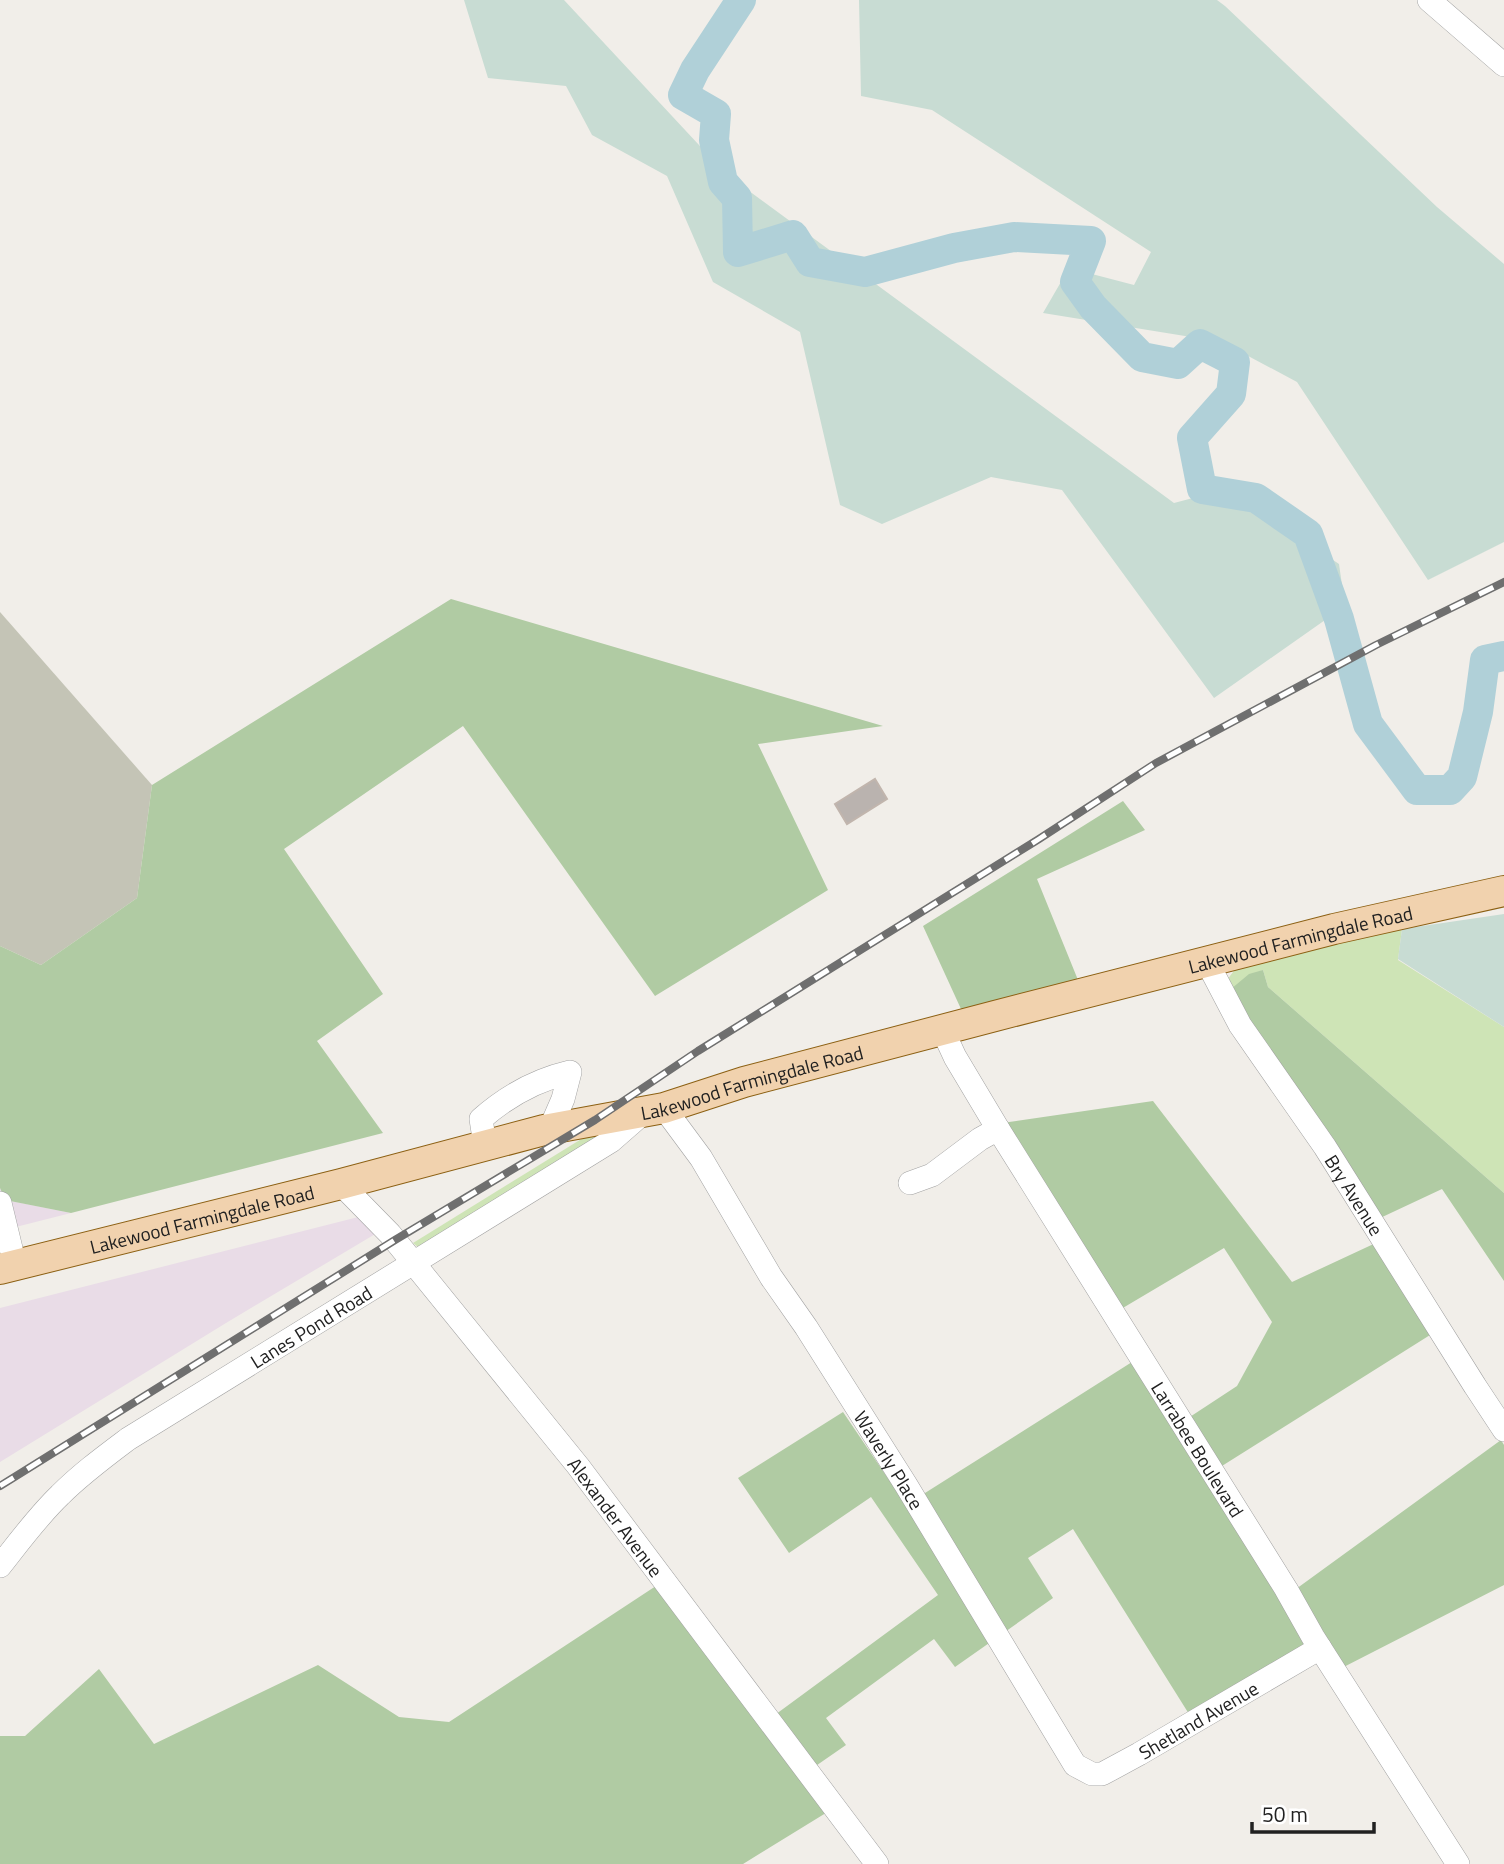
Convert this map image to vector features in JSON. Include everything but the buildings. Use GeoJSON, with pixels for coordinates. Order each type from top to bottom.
{"type":"FeatureCollection","features":[{"type":"Feature","properties":{"kind":"main road","name":"Lakewood Farmingdale Road"},"geometry":{"type":"LineString","coordinates":[[8,1267],[550,1129],[654,1110],[744,1082],[995,1016],[1368,920],[1504,891]]}},
{"type":"Feature","properties":{"kind":"street"},"geometry":{"type":"LineString","coordinates":[[1429,0],[1504,65]]}},
{"type":"Feature","properties":{"kind":"street","name":"Bry Avenue"},"geometry":{"type":"LineString","coordinates":[[1207,962],[1240,1025],[1325,1147],[1504,1430]]}},
{"type":"Feature","properties":{"kind":"street","name":"Larrabee Boulevard"},"geometry":{"type":"LineString","coordinates":[[943,1031],[955,1057],[998,1129],[1286,1589],[1320,1648],[1458,1864]]}},
{"type":"Feature","properties":{"kind":"street"},"geometry":{"type":"LineString","coordinates":[[485,1145],[481,1119],[496,1106],[531,1085],[570,1072],[563,1099],[550,1129]]}},
{"type":"Feature","properties":{"kind":"street","name":"Waverly Place"},"geometry":{"type":"LineString","coordinates":[[654,1110],[701,1158],[771,1277],[806,1326],[906,1485],[1075,1765]]}},
{"type":"Feature","properties":{"kind":"street","name":"Lanes Pond Road"},"geometry":{"type":"LineString","coordinates":[[0,1566],[58,1496],[90,1467],[128,1439],[611,1141],[654,1110]]}},
{"type":"Feature","properties":{"kind":"street"},"geometry":{"type":"LineString","coordinates":[[909,1183],[932,1175],[998,1129]]}},
{"type":"Feature","properties":{"kind":"street","name":"Alexander Avenue"},"geometry":{"type":"LineString","coordinates":[[341,1184],[373,1214],[578,1466],[877,1864]]}},
{"type":"Feature","properties":{"kind":"street"},"geometry":{"type":"LineString","coordinates":[[0,1203],[8,1267]]}},
{"type":"Feature","properties":{"kind":"street","name":"Shetland Avenue"},"geometry":{"type":"LineString","coordinates":[[1075,1765],[1092,1774],[1102,1774],[1320,1648]]}},
{"type":"Feature","properties":{"kind":"shaded area"},"geometry":{"type":"Polygon","coordinates":[[[0,612],[152,785],[137,898],[41,965],[0,946],[0,612]]]}},
{"type":"Feature","properties":{"kind":"shaded area"},"geometry":{"type":"Polygon","coordinates":[[[0,1188],[6,1200],[71,1213],[0,1231],[0,1188]]]}},
{"type":"Feature","properties":{"kind":"shaded area"},"geometry":{"type":"Polygon","coordinates":[[[374,1213],[387,1227],[0,1462],[0,1308],[374,1213]]]}},
{"type":"Feature","properties":{"kind":"green space"},"geometry":{"type":"Polygon","coordinates":[[[464,0],[564,0],[726,174],[1174,503],[1227,489],[1339,564],[1345,606],[1214,698],[1062,490],[991,477],[882,524],[840,505],[800,332],[713,282],[667,176],[592,135],[566,86],[488,78],[464,0]]]}},
{"type":"Feature","properties":{"kind":"green space"},"geometry":{"type":"Polygon","coordinates":[[[859,0],[1217,0],[1225,6],[1437,207],[1504,264],[1504,542],[1428,580],[1297,382],[1222,342],[1043,313],[1069,268],[1134,285],[1151,252],[932,110],[861,96],[859,0]]]}},
{"type":"Feature","properties":{"kind":"green space"},"geometry":{"type":"Polygon","coordinates":[[[451,599],[883,726],[758,744],[828,890],[655,996],[463,726],[284,849],[383,994],[317,1041],[383,1133],[71,1213],[5,1200],[0,1188],[0,946],[41,965],[137,898],[152,785],[451,599]]]}},
{"type":"Feature","properties":{"kind":"green space"},"geometry":{"type":"Polygon","coordinates":[[[1123,801],[1145,830],[1037,879],[1078,980],[961,1009],[923,926],[1123,801]]]}},
{"type":"Feature","properties":{"kind":"green space"},"geometry":{"type":"Polygon","coordinates":[[[1504,914],[1504,1027],[1398,959],[1402,929],[1504,914]]]}},
{"type":"Feature","properties":{"kind":"green space"},"geometry":{"type":"Polygon","coordinates":[[[1402,929],[1398,960],[1504,1027],[1504,1193],[1268,987],[1263,970],[1231,989],[1227,980],[1236,968],[1348,939],[1402,929]]]}},
{"type":"Feature","properties":{"kind":"green space"},"geometry":{"type":"Polygon","coordinates":[[[1263,970],[1268,987],[1504,1193],[1504,1281],[1442,1189],[1378,1219],[1246,1022],[1231,989],[1249,974],[1263,970]]]}},
{"type":"Feature","properties":{"kind":"green space"},"geometry":{"type":"Polygon","coordinates":[[[1153,1101],[1292,1282],[1380,1241],[1438,1330],[1206,1476],[1285,1597],[1501,1440],[1504,1445],[1504,1585],[1330,1674],[1313,1648],[1194,1722],[1073,1529],[1028,1558],[1053,1598],[955,1667],[934,1639],[826,1718],[846,1745],[807,1772],[834,1808],[743,1864],[0,1864],[0,1736],[25,1736],[99,1669],[154,1744],[318,1665],[399,1717],[449,1722],[662,1582],[768,1720],[938,1595],[871,1497],[789,1553],[738,1478],[843,1412],[906,1505],[1132,1362],[1173,1428],[1237,1386],[1272,1322],[1224,1248],[1111,1315],[988,1125],[1153,1101]]]}},
{"type":"Feature","properties":{"kind":"green space"},"geometry":{"type":"Polygon","coordinates":[[[600,1134],[601,1138],[418,1247],[413,1243],[583,1138],[600,1134]]]}},
{"type":"Feature","properties":{"kind":"waterway"},"geometry":{"type":"LineString","coordinates":[[741,0],[695,70],[683,95],[716,114],[714,140],[723,182],[737,198],[738,252],[793,235],[810,262],[865,272],[954,248],[1014,237],[1091,241],[1075,282],[1093,307],[1142,357],[1178,364],[1200,344],[1235,362],[1231,394],[1192,438],[1202,489],[1256,498],[1308,534],[1339,619],[1368,724],[1417,790],[1450,790],[1462,777],[1478,712],[1485,660],[1504,656]]}},
{"type":"Feature","properties":{"kind":"railway"},"geometry":{"type":"LineString","coordinates":[[0,1486],[395,1240],[595,1120],[698,1051],[1156,763],[1376,645],[1504,582]]}}]}
